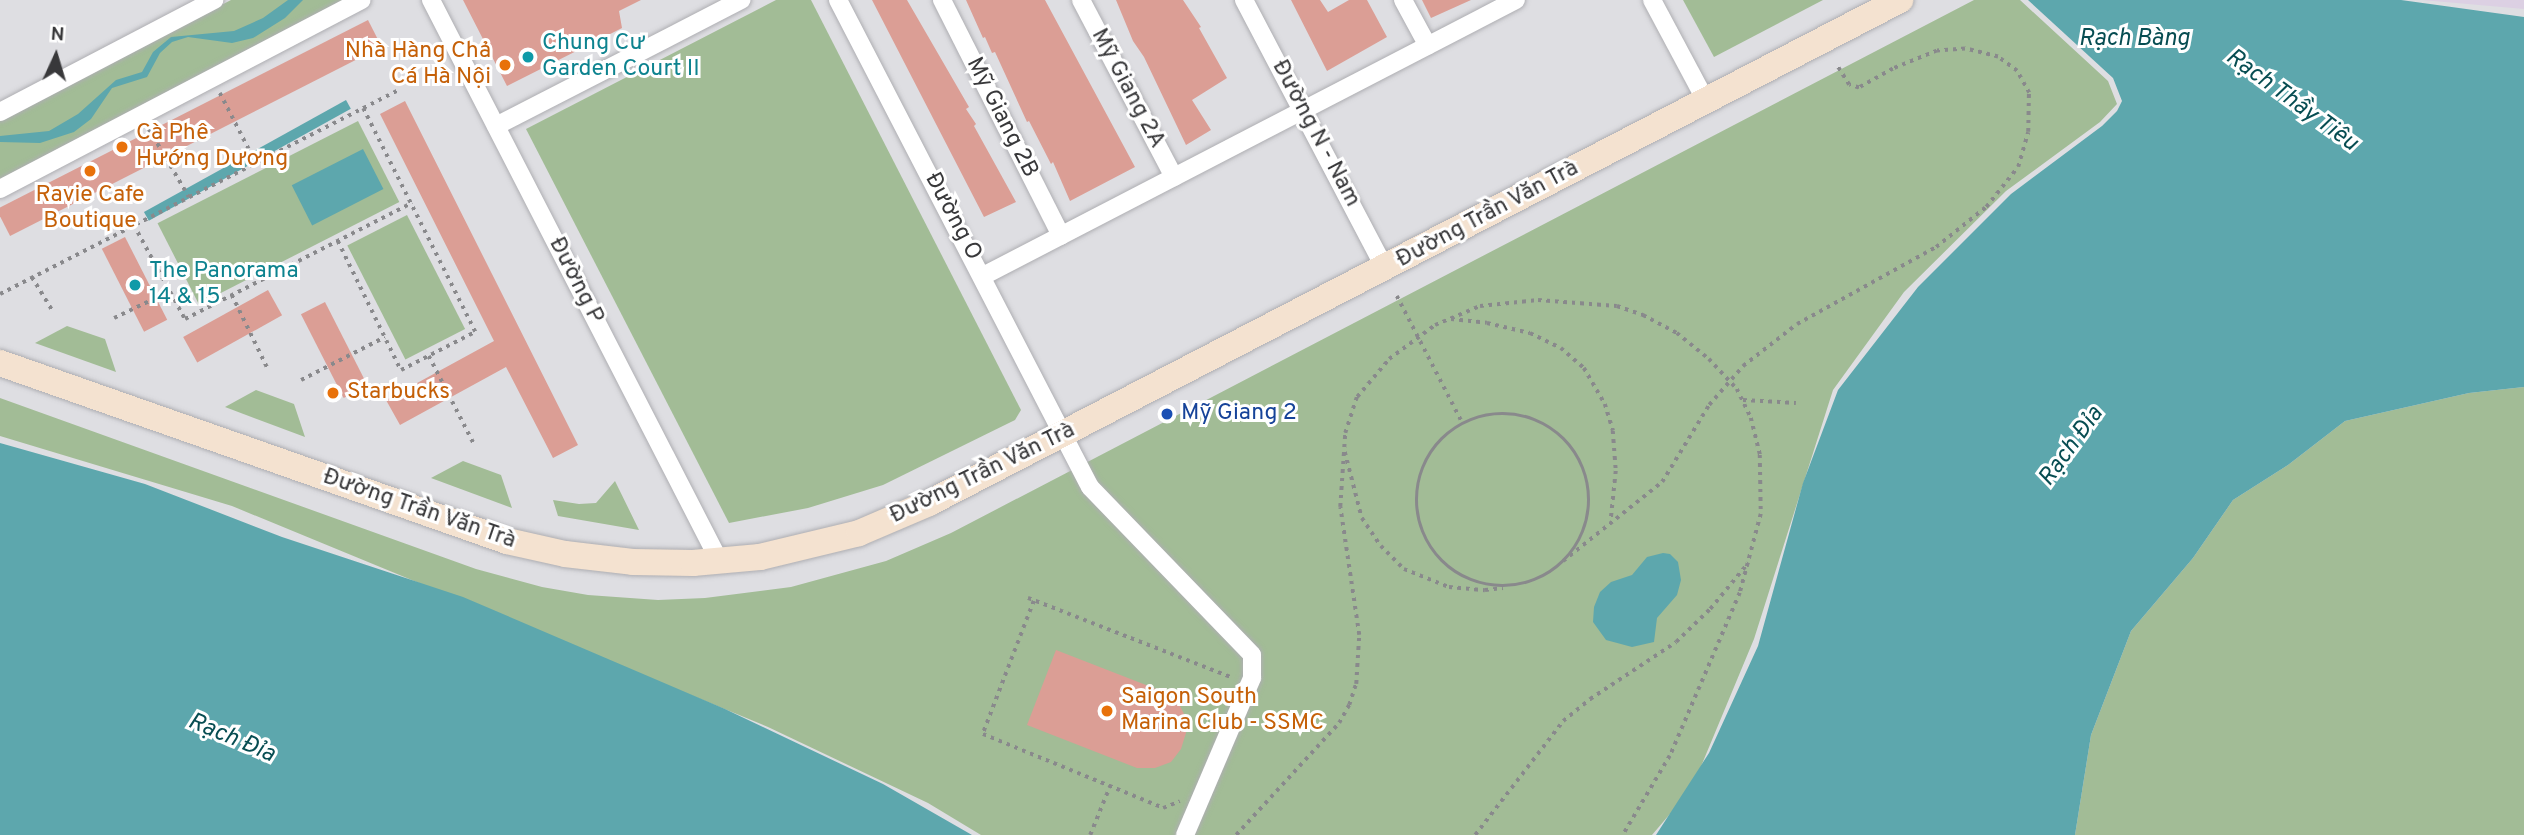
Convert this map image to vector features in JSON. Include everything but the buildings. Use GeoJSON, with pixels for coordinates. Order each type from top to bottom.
{"type":"FeatureCollection","features":[{"type":"Feature","properties":{"kind":"main road","name":"Đường Trần Văn Trà"},"geometry":{"type":"LineString","coordinates":[[0,363],[508,541],[600,560],[668,564],[720,562],[811,546],[884,524],[1385,268],[1900,0]]}},
{"type":"Feature","properties":{"kind":"street"},"geometry":{"type":"LineString","coordinates":[[0,112],[214,0]]}},
{"type":"Feature","properties":{"kind":"street"},"geometry":{"type":"LineString","coordinates":[[0,189],[362,0]]}},
{"type":"Feature","properties":{"kind":"street","name":"Đường P"},"geometry":{"type":"LineString","coordinates":[[431,0],[720,562]]}},
{"type":"Feature","properties":{"kind":"street"},"geometry":{"type":"LineString","coordinates":[[496,126],[741,0]]}},
{"type":"Feature","properties":{"kind":"street","name":"Đường O"},"geometry":{"type":"LineString","coordinates":[[838,0],[1090,486],[1246,646],[1254,660],[1252,678],[1185,835]]}},
{"type":"Feature","properties":{"kind":"street","name":"Mỹ Giang 2B"},"geometry":{"type":"LineString","coordinates":[[942,0],[1061,236]]}},
{"type":"Feature","properties":{"kind":"street","name":"Mỹ Giang 2A"},"geometry":{"type":"LineString","coordinates":[[1081,0],[1174,177]]}},
{"type":"Feature","properties":{"kind":"street","name":"Đường N - Nam"},"geometry":{"type":"LineString","coordinates":[[1244,0],[1385,268]]}},
{"type":"Feature","properties":{"kind":"street"},"geometry":{"type":"LineString","coordinates":[[1403,0],[1428,46]]}},
{"type":"Feature","properties":{"kind":"street"},"geometry":{"type":"LineString","coordinates":[[1652,0],[1706,102]]}},
{"type":"Feature","properties":{"kind":"street"},"geometry":{"type":"LineString","coordinates":[[983,276],[1428,46],[1506,2]]}},
{"type":"Feature","properties":{"kind":"path"},"geometry":{"type":"LineString","coordinates":[[1344,447],[1351,484],[1362,518],[1381,546],[1404,569],[1449,587],[1485,590],[1536,579],[1563,561],[1662,482],[1729,380],[1797,324],[1894,272],[1952,234],[1997,195],[2012,176],[2025,150],[2030,122],[2029,93],[2017,71],[1998,57],[1965,49],[1937,51],[1908,62],[1859,88],[1849,85],[1837,66]]}},
{"type":"Feature","properties":{"kind":"path"},"geometry":{"type":"LineString","coordinates":[[212,78],[255,162]]}},
{"type":"Feature","properties":{"kind":"path"},"geometry":{"type":"LineString","coordinates":[[0,294],[397,91]]}},
{"type":"Feature","properties":{"kind":"path"},"geometry":{"type":"LineString","coordinates":[[338,241],[401,370],[475,332],[363,108]]}},
{"type":"Feature","properties":{"kind":"path"},"geometry":{"type":"LineString","coordinates":[[142,115],[188,196]]}},
{"type":"Feature","properties":{"kind":"path"},"geometry":{"type":"LineString","coordinates":[[134,225],[185,319],[412,203]]}},
{"type":"Feature","properties":{"kind":"path"},"geometry":{"type":"LineString","coordinates":[[32,278],[54,313]]}},
{"type":"Feature","properties":{"kind":"path"},"geometry":{"type":"LineString","coordinates":[[114,318],[170,291]]}},
{"type":"Feature","properties":{"kind":"path"},"geometry":{"type":"LineString","coordinates":[[232,295],[268,369]]}},
{"type":"Feature","properties":{"kind":"path"},"geometry":{"type":"LineString","coordinates":[[1397,296],[1463,424]]}},
{"type":"Feature","properties":{"kind":"path"},"geometry":{"type":"LineString","coordinates":[[1236,835],[1339,723],[1356,684],[1359,635],[1340,507],[1344,447],[1351,409],[1363,387],[1382,366],[1418,336],[1448,319],[1480,306],[1519,300],[1617,306],[1643,315],[1677,333],[1729,380],[1743,400],[1754,428],[1762,472],[1760,514],[1751,558],[1735,608],[1670,756],[1623,835]]}},
{"type":"Feature","properties":{"kind":"path"},"geometry":{"type":"LineString","coordinates":[[1448,319],[1487,323],[1530,333],[1561,348],[1584,368],[1605,404],[1613,431],[1616,471],[1611,521]]}},
{"type":"Feature","properties":{"kind":"path"},"geometry":{"type":"LineString","coordinates":[[301,380],[384,337]]}},
{"type":"Feature","properties":{"kind":"path"},"geometry":{"type":"LineString","coordinates":[[429,356],[473,442]]}},
{"type":"Feature","properties":{"kind":"path"},"geometry":{"type":"LineString","coordinates":[[1743,400],[1796,403]]}},
{"type":"Feature","properties":{"kind":"path"},"geometry":{"type":"LineString","coordinates":[[1514,585],[1480,583],[1459,573],[1434,551],[1419,520],[1418,486],[1424,464],[1437,445],[1463,424],[1494,414],[1525,417],[1554,431],[1576,454],[1585,473],[1589,505],[1581,535],[1563,561]]}},
{"type":"Feature","properties":{"kind":"path"},"geometry":{"type":"LineString","coordinates":[[1475,835],[1563,721],[1590,699],[1676,642],[1718,600],[1751,558]]}},
{"type":"Feature","properties":{"kind":"path"},"geometry":{"type":"LineString","coordinates":[[1028,598],[1233,678]]}},
{"type":"Feature","properties":{"kind":"path"},"geometry":{"type":"LineString","coordinates":[[1034,601],[983,734],[1163,808],[1182,800]]}},
{"type":"Feature","properties":{"kind":"path"},"geometry":{"type":"LineString","coordinates":[[1090,835],[1110,786]]}},
{"type":"Feature","properties":{"kind":"shaded area"},"geometry":{"type":"Polygon","coordinates":[[[2422,0],[2524,0],[2524,9],[2422,0]]]}},
{"type":"Feature","properties":{"kind":"green space"},"geometry":{"type":"Polygon","coordinates":[[[231,0],[344,0],[0,180],[0,120],[231,0]]]}},
{"type":"Feature","properties":{"kind":"green space"},"geometry":{"type":"Polygon","coordinates":[[[776,0],[811,0],[1021,410],[1015,420],[883,485],[808,508],[729,523],[526,129],[776,0]]]}},
{"type":"Feature","properties":{"kind":"green space"},"geometry":{"type":"Polygon","coordinates":[[[1683,0],[1823,0],[1714,57],[1683,0]]]}},
{"type":"Feature","properties":{"kind":"green space"},"geometry":{"type":"Polygon","coordinates":[[[1974,0],[2020,0],[2108,81],[2117,104],[2100,122],[2006,191],[1904,292],[1833,390],[1754,639],[1692,788],[1652,835],[981,835],[928,803],[768,727],[232,506],[0,436],[0,398],[476,569],[542,587],[588,595],[658,600],[705,598],[791,587],[886,561],[951,533],[1974,0]]]}},
{"type":"Feature","properties":{"kind":"green space"},"geometry":{"type":"Polygon","coordinates":[[[358,121],[399,202],[199,304],[158,223],[358,121]]]}},
{"type":"Feature","properties":{"kind":"green space"},"geometry":{"type":"Polygon","coordinates":[[[407,215],[465,329],[405,359],[347,245],[407,215]]]}},
{"type":"Feature","properties":{"kind":"green space"},"geometry":{"type":"Polygon","coordinates":[[[67,326],[105,339],[116,372],[35,343],[67,326]]]}},
{"type":"Feature","properties":{"kind":"green space"},"geometry":{"type":"Polygon","coordinates":[[[2524,387],[2524,835],[2075,835],[2091,735],[2131,631],[2193,558],[2233,500],[2288,465],[2345,421],[2469,393],[2524,387]]]}},
{"type":"Feature","properties":{"kind":"green space"},"geometry":{"type":"Polygon","coordinates":[[[256,390],[294,404],[305,437],[225,407],[256,390]]]}},
{"type":"Feature","properties":{"kind":"green space"},"geometry":{"type":"Polygon","coordinates":[[[463,461],[501,475],[512,508],[431,478],[463,461]]]}},
{"type":"Feature","properties":{"kind":"green space"},"geometry":{"type":"Polygon","coordinates":[[[615,481],[639,530],[558,516],[553,500],[579,504],[596,503],[615,481]]]}},
{"type":"Feature","properties":{"kind":"water"},"geometry":{"type":"Polygon","coordinates":[[[288,0],[303,0],[285,18],[253,38],[232,43],[188,37],[172,42],[160,53],[147,77],[112,88],[91,119],[74,132],[40,143],[0,142],[0,136],[49,131],[78,114],[116,80],[142,72],[153,52],[171,37],[234,31],[263,18],[288,0]]]}},
{"type":"Feature","properties":{"kind":"water"},"geometry":{"type":"Polygon","coordinates":[[[2028,0],[2401,0],[2524,17],[2524,387],[2469,393],[2345,421],[2288,465],[2233,500],[2193,558],[2131,631],[2091,735],[2075,835],[1656,835],[1709,753],[1758,646],[1803,483],[1838,390],[1918,287],[2011,194],[2102,126],[2117,111],[2122,101],[2113,78],[2028,0]]]}},
{"type":"Feature","properties":{"kind":"water"},"geometry":{"type":"Polygon","coordinates":[[[346,100],[351,109],[149,221],[144,212],[346,100]]]}},
{"type":"Feature","properties":{"kind":"water"},"geometry":{"type":"Polygon","coordinates":[[[363,149],[383,189],[312,225],[292,185],[363,149]]]}},
{"type":"Feature","properties":{"kind":"water","name":"Rạch Đỉa"},"geometry":{"type":"Polygon","coordinates":[[[0,443],[145,484],[282,537],[463,597],[725,709],[883,784],[972,835],[0,835],[0,443]]]}},
{"type":"Feature","properties":{"kind":"water"},"geometry":{"type":"Polygon","coordinates":[[[1670,554],[1678,562],[1681,580],[1677,595],[1657,618],[1654,642],[1632,647],[1606,640],[1593,622],[1594,607],[1600,592],[1611,582],[1632,575],[1647,557],[1670,554]]]}},
{"type":"Feature","properties":{"kind":"place","name":"Chung Cư Garden Court II"},"geometry":{"type":"Point","coordinates":[528,57]}},
{"type":"Feature","properties":{"kind":"place","name":"Nhà Hàng Chả Cá Hà Nội"},"geometry":{"type":"Point","coordinates":[505,65]}},
{"type":"Feature","properties":{"kind":"place","name":"Cà Phê Hướng Dương"},"geometry":{"type":"Point","coordinates":[122,147]}},
{"type":"Feature","properties":{"kind":"place","name":"Ravie Cafe Boutique"},"geometry":{"type":"Point","coordinates":[90,171]}},
{"type":"Feature","properties":{"kind":"place","name":"The Panorama 14 & 15"},"geometry":{"type":"Point","coordinates":[135,285]}},
{"type":"Feature","properties":{"kind":"place","name":"Starbucks"},"geometry":{"type":"Point","coordinates":[333,393]}},
{"type":"Feature","properties":{"kind":"place","name":"Mỹ Giang 2"},"geometry":{"type":"Point","coordinates":[1167,414]}},
{"type":"Feature","properties":{"kind":"place","name":"Saigon South Marina Club - SSMC"},"geometry":{"type":"Point","coordinates":[1107,711]}},
{"type":"Feature","properties":{"kind":"water label","name":"Rạch Bàng"},"geometry":{"type":"Point","coordinates":[2134,40]}},
{"type":"Feature","properties":{"kind":"water label","name":"Rạch Thầy Tiêu"},"geometry":{"type":"Point","coordinates":[2291,101]}}]}
